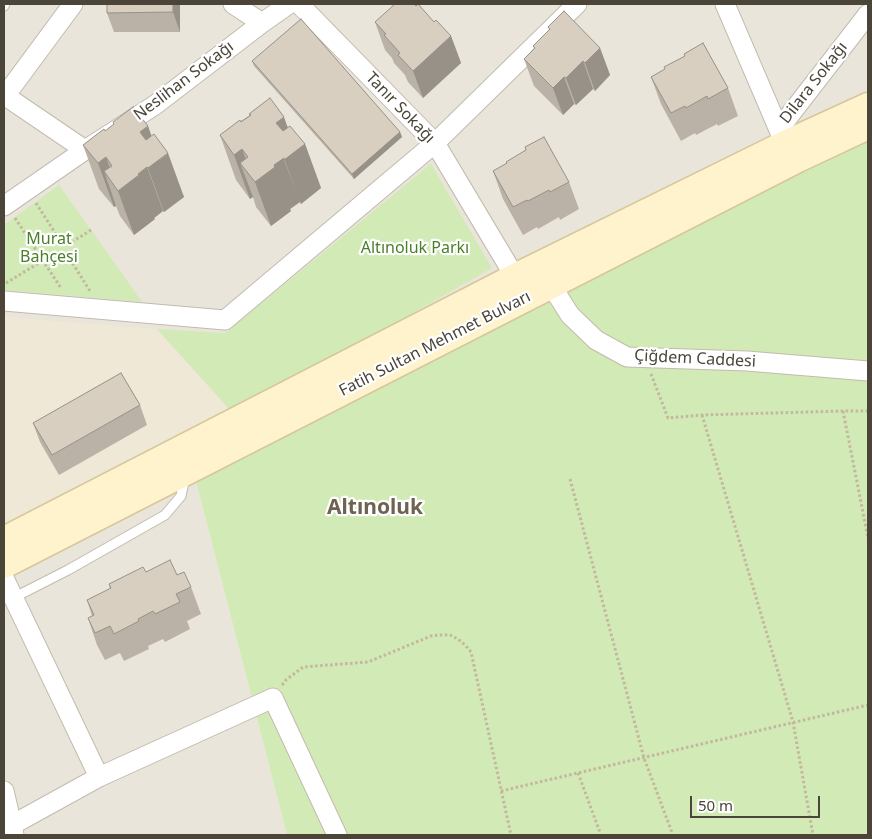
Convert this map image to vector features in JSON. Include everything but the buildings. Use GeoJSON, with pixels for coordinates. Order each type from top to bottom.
{"type":"FeatureCollection","features":[{"type":"Feature","properties":{"kind":"main road","name":"Fatih Sultan Mehmet Bulvarı"},"geometry":{"type":"LineString","coordinates":[[4,540],[516,277],[782,137],[868,106]]}},
{"type":"Feature","properties":{"kind":"main road","name":"Fatih Sultan Mehmet Bulvarı"},"geometry":{"type":"LineString","coordinates":[[4,565],[798,159],[868,126]]}},
{"type":"Feature","properties":{"kind":"street"},"geometry":{"type":"LineString","coordinates":[[73,4],[5,96],[85,150]]}},
{"type":"Feature","properties":{"kind":"street"},"geometry":{"type":"LineString","coordinates":[[233,4],[262,23]]}},
{"type":"Feature","properties":{"kind":"street","name":"Neslihan Sokağı"},"geometry":{"type":"LineString","coordinates":[[9,212],[85,150],[155,104],[289,4]]}},
{"type":"Feature","properties":{"kind":"street","name":"Tanır Sokağı"},"geometry":{"type":"LineString","coordinates":[[299,4],[435,143],[516,277]]}},
{"type":"Feature","properties":{"kind":"street"},"geometry":{"type":"LineString","coordinates":[[4,301],[225,320],[435,143],[577,4]]}},
{"type":"Feature","properties":{"kind":"street"},"geometry":{"type":"LineString","coordinates":[[725,4],[782,137]]}},
{"type":"Feature","properties":{"kind":"street","name":"Dilara Sokağı"},"geometry":{"type":"LineString","coordinates":[[782,137],[868,14]]}},
{"type":"Feature","properties":{"kind":"street","name":"Çiğdem Caddesi"},"geometry":{"type":"LineString","coordinates":[[551,285],[570,316],[596,340],[627,356],[748,361],[868,371]]}},
{"type":"Feature","properties":{"kind":"street"},"geometry":{"type":"LineString","coordinates":[[4,578],[99,777]]}},
{"type":"Feature","properties":{"kind":"street"},"geometry":{"type":"LineString","coordinates":[[4,791],[13,830],[99,777],[273,698],[337,835]]}},
{"type":"Feature","properties":{"kind":"lane"},"geometry":{"type":"LineString","coordinates":[[13,598],[68,570],[165,515],[181,496],[186,472]]}},
{"type":"Feature","properties":{"kind":"path"},"geometry":{"type":"LineString","coordinates":[[36,203],[59,239]]}},
{"type":"Feature","properties":{"kind":"path"},"geometry":{"type":"LineString","coordinates":[[9,212],[66,295]]}},
{"type":"Feature","properties":{"kind":"path"},"geometry":{"type":"LineString","coordinates":[[72,242],[90,230]]}},
{"type":"Feature","properties":{"kind":"path"},"geometry":{"type":"LineString","coordinates":[[4,285],[54,254]]}},
{"type":"Feature","properties":{"kind":"path"},"geometry":{"type":"LineString","coordinates":[[70,259],[94,298]]}},
{"type":"Feature","properties":{"kind":"path"},"geometry":{"type":"LineString","coordinates":[[644,357],[668,418],[702,415],[868,412]]}},
{"type":"Feature","properties":{"kind":"path"},"geometry":{"type":"LineString","coordinates":[[843,411],[868,538]]}},
{"type":"Feature","properties":{"kind":"path"},"geometry":{"type":"LineString","coordinates":[[702,415],[794,722],[813,835]]}},
{"type":"Feature","properties":{"kind":"path"},"geometry":{"type":"LineString","coordinates":[[570,479],[644,758],[673,835]]}},
{"type":"Feature","properties":{"kind":"path"},"geometry":{"type":"LineString","coordinates":[[273,698],[286,680],[303,667],[368,662],[431,636],[450,636],[458,639],[470,652],[511,835]]}},
{"type":"Feature","properties":{"kind":"path"},"geometry":{"type":"LineString","coordinates":[[502,791],[868,705]]}},
{"type":"Feature","properties":{"kind":"path"},"geometry":{"type":"LineString","coordinates":[[578,773],[601,835]]}},
{"type":"Feature","properties":{"kind":"shaded area"},"geometry":{"type":"Polygon","coordinates":[[[4,4],[868,4],[868,133],[191,462],[287,835],[4,835],[4,4]]]}},
{"type":"Feature","properties":{"kind":"shaded area"},"geometry":{"type":"Polygon","coordinates":[[[4,317],[157,329],[231,411],[4,524],[4,317]]]}},
{"type":"Feature","properties":{"kind":"green space"},"geometry":{"type":"Polygon","coordinates":[[[868,133],[868,835],[287,835],[191,462],[868,133]]]}},
{"type":"Feature","properties":{"kind":"green space","name":"Altınoluk Parkı"},"geometry":{"type":"Polygon","coordinates":[[[431,164],[492,268],[305,374],[231,411],[157,329],[225,333],[431,164]]]}},
{"type":"Feature","properties":{"kind":"green space","name":"Murat Bahçesi"},"geometry":{"type":"Polygon","coordinates":[[[59,185],[142,302],[4,290],[4,225],[59,185]]]}},
{"type":"Feature","properties":{"kind":"district","name":"Altınoluk"},"geometry":{"type":"Point","coordinates":[375,508]}}]}
